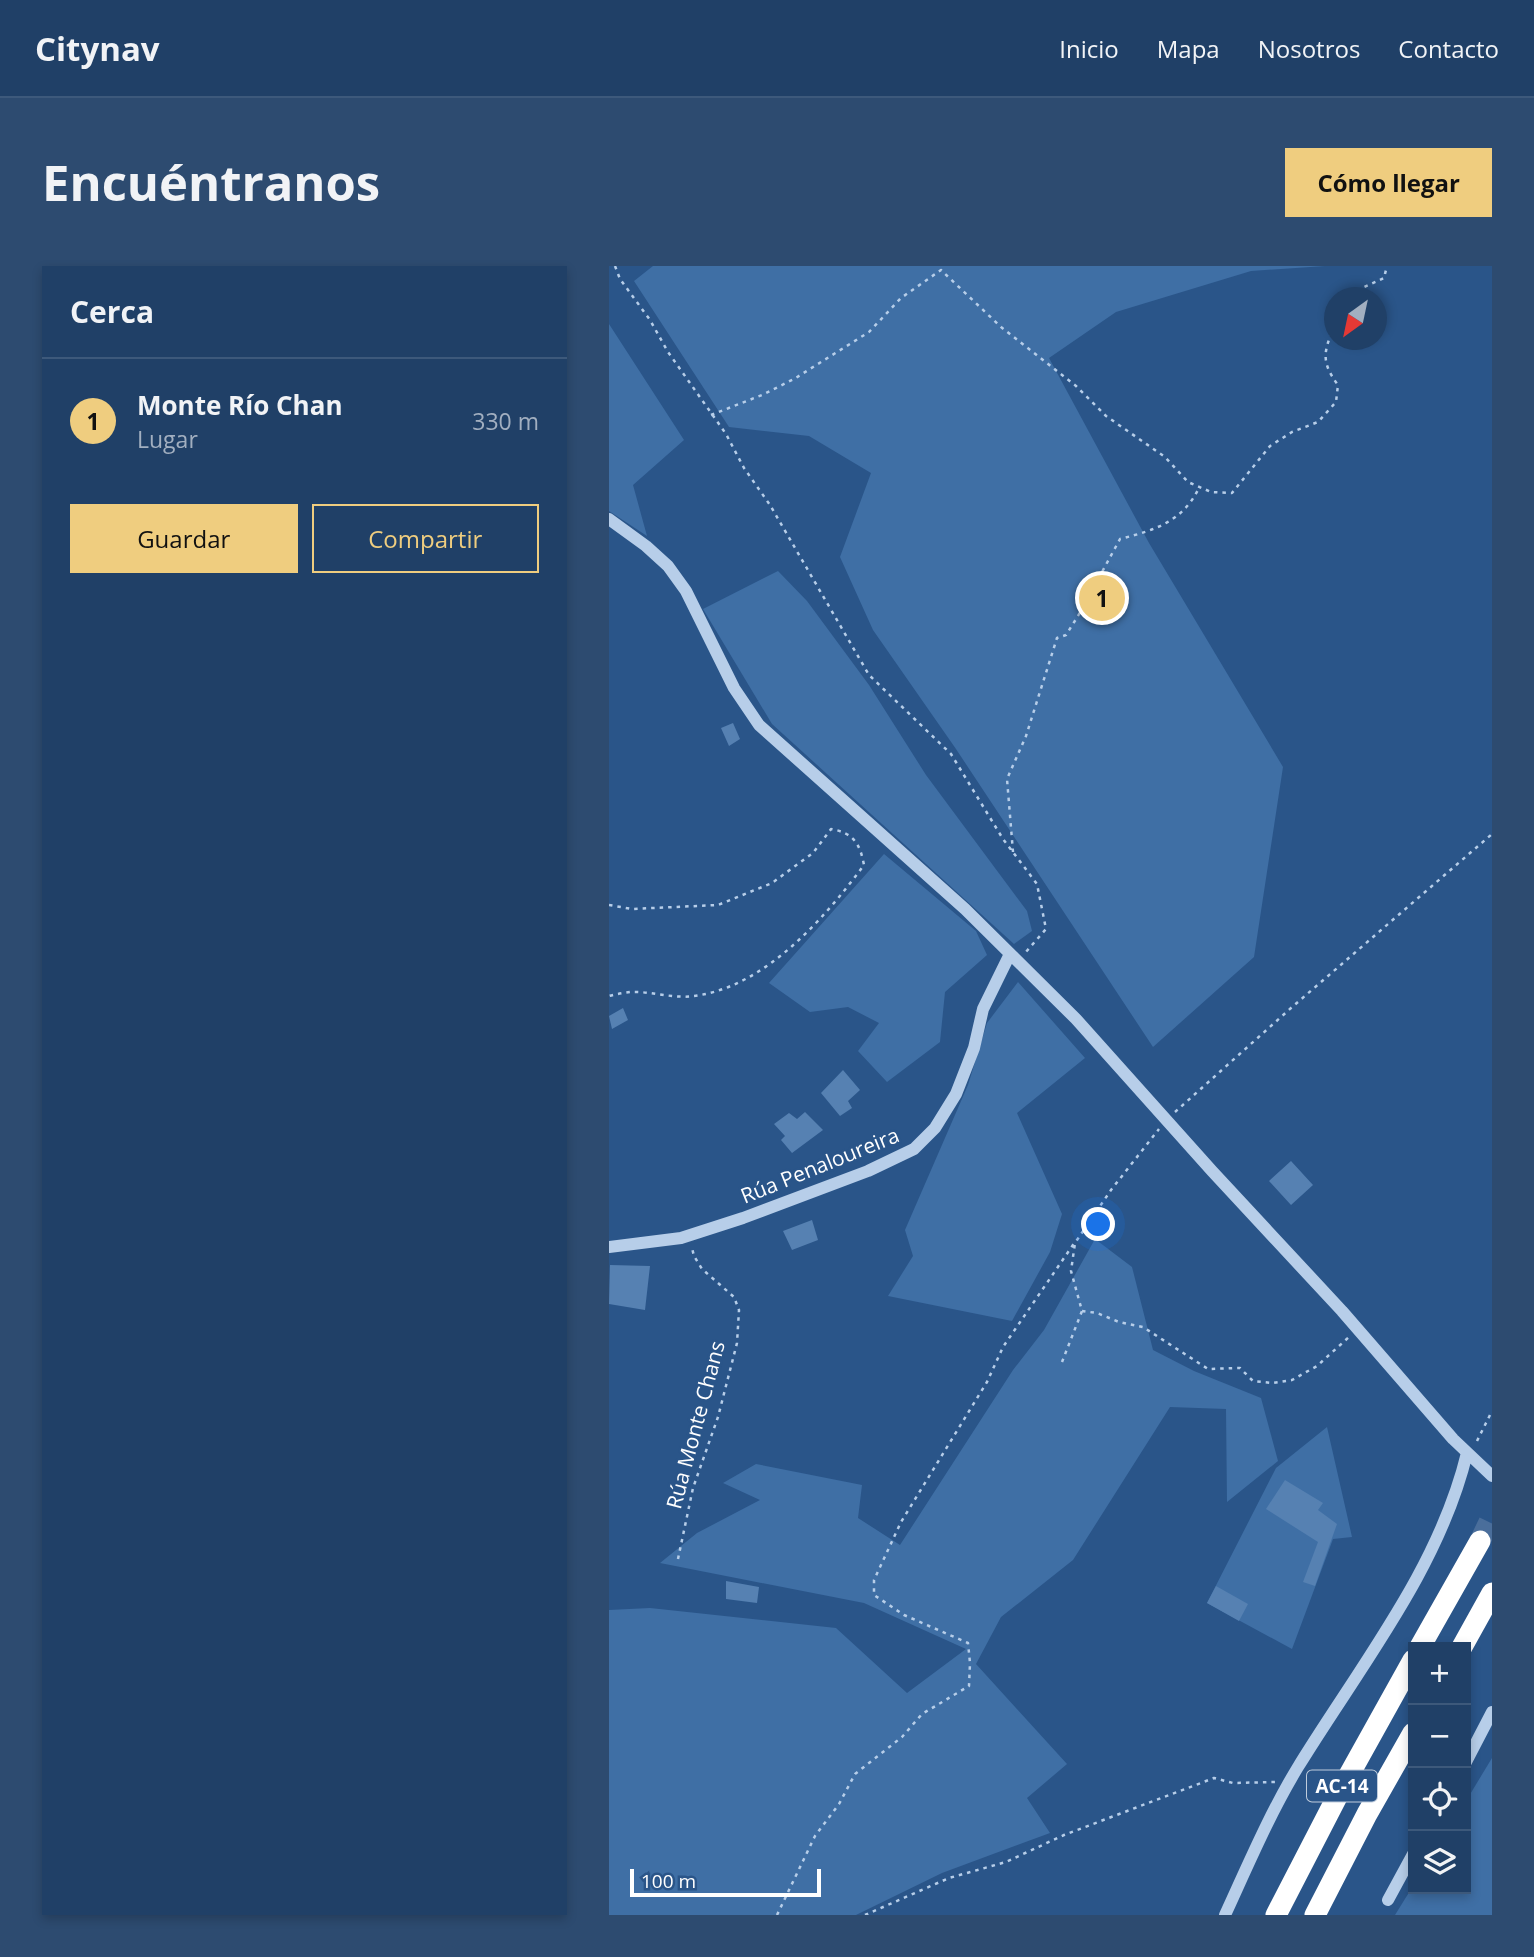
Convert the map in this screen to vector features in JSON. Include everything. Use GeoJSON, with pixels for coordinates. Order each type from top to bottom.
{"type":"FeatureCollection","features":[{"type":"Feature","properties":{"kind":"highway"},"geometry":{"type":"LineString","coordinates":[[1423,1642],[1480,1541]]}},
{"type":"Feature","properties":{"kind":"highway"},"geometry":{"type":"LineString","coordinates":[[1465,1642],[1492,1593]]}},
{"type":"Feature","properties":{"kind":"highway","name":"AC-14"},"geometry":{"type":"LineString","coordinates":[[1276,1915],[1339,1793],[1408,1669]]}},
{"type":"Feature","properties":{"kind":"highway","name":"AC-14"},"geometry":{"type":"LineString","coordinates":[[1315,1915],[1408,1742]]}},
{"type":"Feature","properties":{"kind":"street"},"geometry":{"type":"LineString","coordinates":[[609,519],[646,545],[668,566],[686,591],[734,688],[759,725],[965,909],[1076,1018],[1357,1328],[1428,1411],[1492,1476]]}},
{"type":"Feature","properties":{"kind":"street","name":"Rúa Penaloureira"},"geometry":{"type":"LineString","coordinates":[[609,1247],[681,1238],[775,1208],[868,1171],[914,1149],[926,1140],[956,1094],[974,1048],[983,1009],[1014,958]]}},
{"type":"Feature","properties":{"kind":"street"},"geometry":{"type":"LineString","coordinates":[[1225,1915],[1297,1769],[1412,1587],[1444,1522],[1461,1477],[1467,1452]]}},
{"type":"Feature","properties":{"kind":"street"},"geometry":{"type":"LineString","coordinates":[[1471,1752],[1492,1712]]}},
{"type":"Feature","properties":{"kind":"street"},"geometry":{"type":"LineString","coordinates":[[1388,1900],[1408,1863]]}},
{"type":"Feature","properties":{"kind":"path"},"geometry":{"type":"LineString","coordinates":[[615,266],[621,279],[726,434],[869,675],[951,754],[1013,852],[1037,884],[1046,929],[1014,958]]}},
{"type":"Feature","properties":{"kind":"path"},"geometry":{"type":"LineString","coordinates":[[1364,287],[1384,278],[1387,266]]}},
{"type":"Feature","properties":{"kind":"path"},"geometry":{"type":"LineString","coordinates":[[711,415],[794,379],[869,332],[901,298],[941,268],[1001,327],[1076,386],[1106,416],[1165,457],[1188,482],[1212,492],[1232,493],[1270,446],[1292,432],[1318,422],[1336,402],[1338,386],[1326,369],[1325,350]]}},
{"type":"Feature","properties":{"kind":"path"},"geometry":{"type":"LineString","coordinates":[[1013,852],[1007,779],[1026,736],[1057,638],[1066,635],[1120,539],[1154,531],[1178,515],[1191,503],[1199,486]]}},
{"type":"Feature","properties":{"kind":"path"},"geometry":{"type":"LineString","coordinates":[[609,905],[632,909],[718,905],[772,883],[813,853],[831,829],[844,831],[860,846],[864,865],[844,892],[791,949],[757,971],[719,990],[692,996],[631,992],[609,996]]}},
{"type":"Feature","properties":{"kind":"path"},"geometry":{"type":"LineString","coordinates":[[1062,1362],[1082,1311],[1071,1271],[1075,1243],[1111,1190],[1167,1120],[1291,1008],[1492,834]]}},
{"type":"Feature","properties":{"kind":"path","name":"Rúa Monte Chans"},"geometry":{"type":"LineString","coordinates":[[678,1559],[693,1488],[718,1417],[737,1343],[739,1310],[734,1297],[711,1279],[694,1256],[692,1234]]}},
{"type":"Feature","properties":{"kind":"path"},"geometry":{"type":"LineString","coordinates":[[777,1915],[815,1836],[839,1804],[855,1774],[902,1737],[922,1714],[969,1686],[968,1643],[904,1615],[874,1594],[874,1580],[901,1522],[948,1450],[965,1416],[987,1382],[1003,1347],[1075,1242]]}},
{"type":"Feature","properties":{"kind":"path"},"geometry":{"type":"LineString","coordinates":[[1082,1311],[1143,1327],[1208,1368],[1240,1368],[1253,1381],[1292,1380],[1317,1366],[1357,1328]]}},
{"type":"Feature","properties":{"kind":"path"},"geometry":{"type":"LineString","coordinates":[[1476,1441],[1492,1411]]}},
{"type":"Feature","properties":{"kind":"path"},"geometry":{"type":"LineString","coordinates":[[865,1915],[949,1878],[1006,1863],[1064,1835],[1214,1777],[1233,1783],[1255,1784],[1279,1781],[1297,1769]]}},
{"type":"Feature","properties":{"kind":"shaded area"},"geometry":{"type":"Polygon","coordinates":[[[653,266],[1325,266],[1251,271],[1116,312],[1049,358],[1149,543],[1283,767],[1254,957],[1153,1047],[956,749],[873,630],[840,557],[871,473],[809,436],[729,427],[634,281],[653,266]]]}},
{"type":"Feature","properties":{"kind":"shaded area"},"geometry":{"type":"Polygon","coordinates":[[[609,324],[684,440],[633,485],[647,536],[609,511],[609,324]]]}},
{"type":"Feature","properties":{"kind":"shaded area"},"geometry":{"type":"Polygon","coordinates":[[[778,571],[807,601],[869,685],[926,775],[1027,911],[1032,931],[1014,944],[772,724],[703,609],[778,571]]]}},
{"type":"Feature","properties":{"kind":"shaded area"},"geometry":{"type":"Polygon","coordinates":[[[884,854],[976,931],[987,955],[945,992],[940,1042],[887,1082],[858,1051],[879,1023],[848,1007],[810,1012],[769,983],[884,854]]]}},
{"type":"Feature","properties":{"kind":"shaded area"},"geometry":{"type":"Polygon","coordinates":[[[1018,982],[1085,1058],[1017,1113],[1062,1214],[1050,1252],[1012,1321],[888,1296],[913,1256],[905,1230],[968,1085],[987,1023],[1018,982]]]}},
{"type":"Feature","properties":{"kind":"shaded area"},"geometry":{"type":"Polygon","coordinates":[[[1095,1239],[1132,1267],[1153,1350],[1194,1371],[1261,1398],[1278,1461],[1227,1502],[1226,1409],[1170,1407],[1073,1560],[1001,1617],[976,1664],[1067,1764],[1027,1798],[1050,1833],[942,1873],[856,1915],[609,1915],[609,1610],[650,1608],[836,1628],[907,1693],[966,1649],[864,1603],[660,1563],[697,1533],[760,1500],[723,1483],[756,1464],[862,1485],[858,1518],[900,1545],[1013,1370],[1044,1330],[1095,1239]]]}},
{"type":"Feature","properties":{"kind":"shaded area"},"geometry":{"type":"Polygon","coordinates":[[[1327,1427],[1352,1537],[1333,1539],[1292,1649],[1207,1603],[1276,1468],[1327,1427]]]}},
{"type":"Feature","properties":{"kind":"shaded area"},"geometry":{"type":"Polygon","coordinates":[[[1492,1758],[1492,1915],[1395,1915],[1408,1894],[1471,1894],[1471,1793],[1492,1758]]]}},
{"type":"Feature","properties":{"kind":"building"},"geometry":{"type":"Polygon","coordinates":[[[733,723],[740,739],[729,746],[721,728],[733,723]]]}},
{"type":"Feature","properties":{"kind":"building"},"geometry":{"type":"Polygon","coordinates":[[[623,1008],[628,1020],[612,1029],[609,1016],[623,1008]]]}},
{"type":"Feature","properties":{"kind":"building"},"geometry":{"type":"Polygon","coordinates":[[[843,1070],[860,1090],[848,1101],[852,1108],[840,1116],[821,1093],[843,1070]]]}},
{"type":"Feature","properties":{"kind":"building"},"geometry":{"type":"Polygon","coordinates":[[[805,1112],[823,1130],[792,1153],[781,1140],[785,1136],[774,1124],[789,1113],[797,1119],[805,1112]]]}},
{"type":"Feature","properties":{"kind":"building"},"geometry":{"type":"Polygon","coordinates":[[[1291,1161],[1313,1185],[1291,1205],[1269,1181],[1291,1161]]]}},
{"type":"Feature","properties":{"kind":"building"},"geometry":{"type":"Polygon","coordinates":[[[812,1220],[818,1240],[792,1250],[783,1231],[812,1220]]]}},
{"type":"Feature","properties":{"kind":"building"},"geometry":{"type":"Polygon","coordinates":[[[610,1265],[650,1266],[645,1310],[609,1304],[610,1265]]]}},
{"type":"Feature","properties":{"kind":"building"},"geometry":{"type":"Polygon","coordinates":[[[1285,1480],[1323,1503],[1318,1510],[1337,1524],[1315,1586],[1303,1582],[1318,1542],[1266,1509],[1285,1480]]]}},
{"type":"Feature","properties":{"kind":"building"},"geometry":{"type":"Polygon","coordinates":[[[726,1581],[759,1587],[757,1603],[726,1599],[726,1581]]]}},
{"type":"Feature","properties":{"kind":"building"},"geometry":{"type":"Polygon","coordinates":[[[1216,1586],[1248,1604],[1239,1621],[1207,1603],[1216,1586]]]}},
{"type":"Feature","properties":{"kind":"tunnel"},"geometry":{"type":"LineString","coordinates":[[1480,1541],[1492,1516]]}},
{"type":"Feature","properties":{"kind":"place","name":"Monte Río Chan"},"geometry":{"type":"Point","coordinates":[1102,598]}}]}
